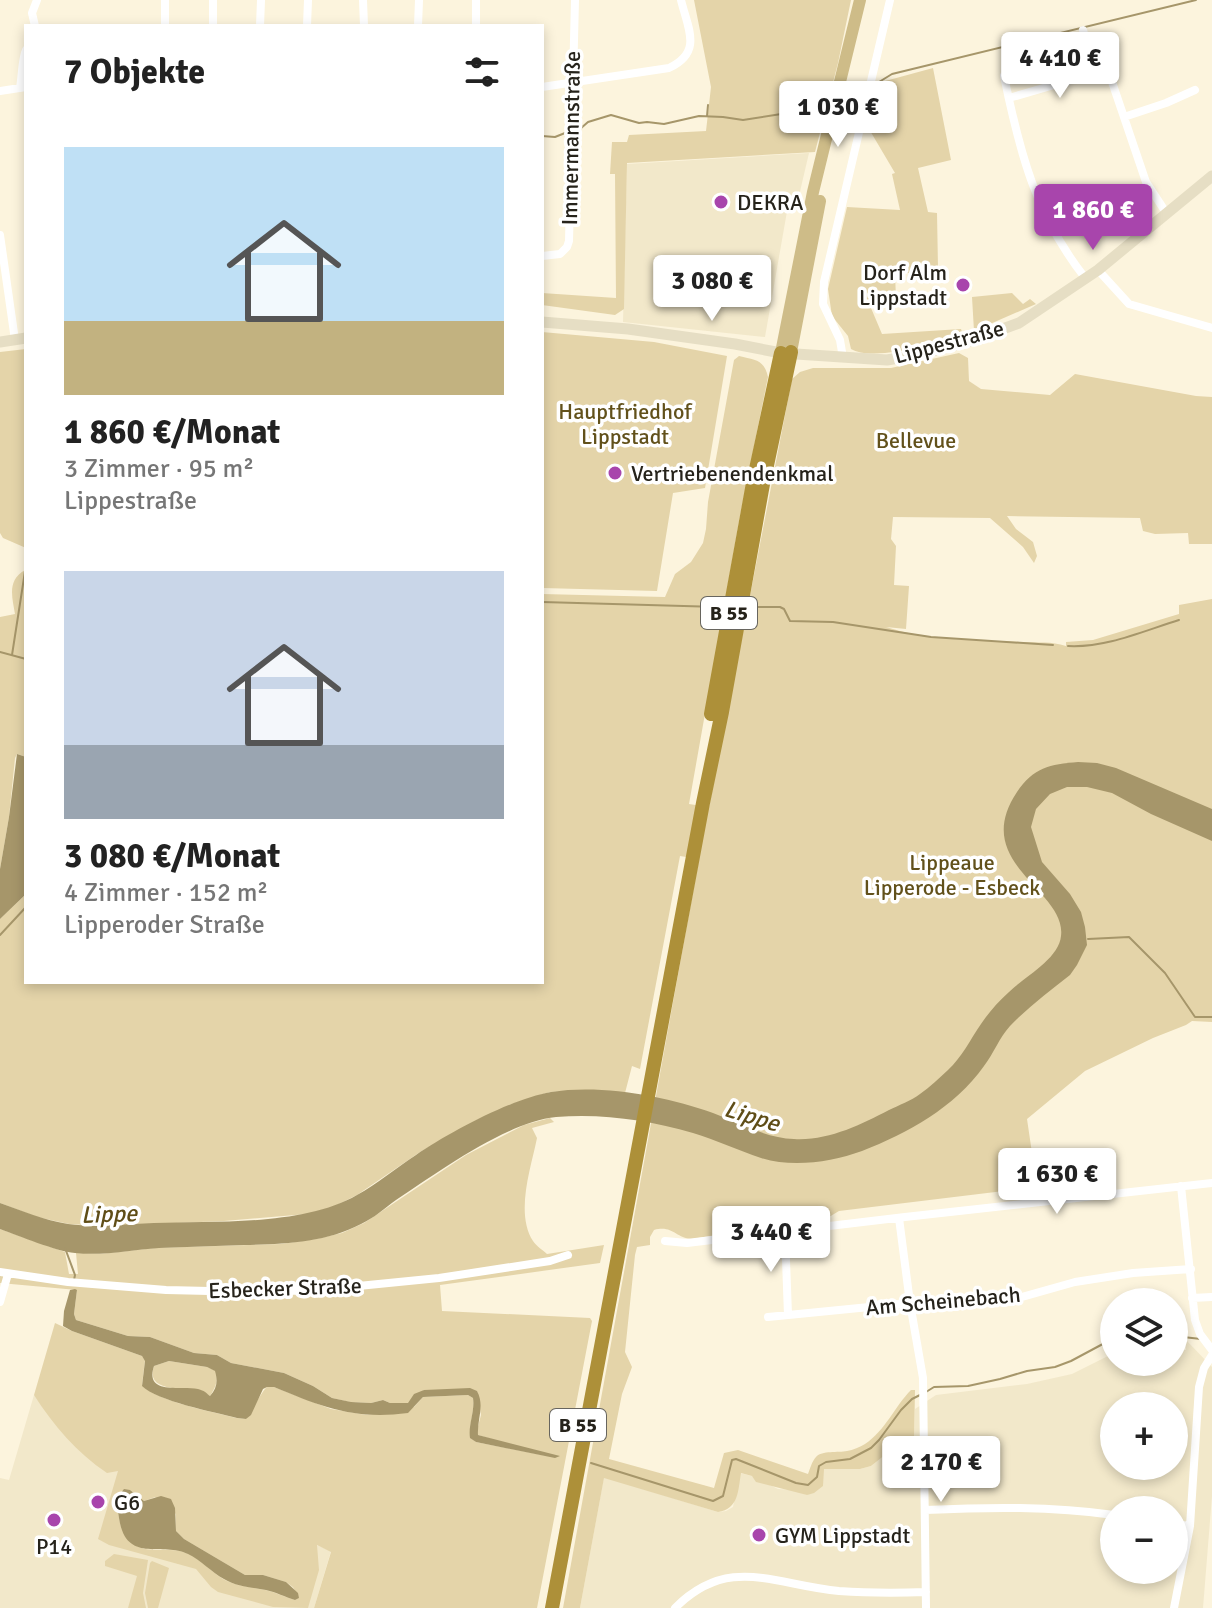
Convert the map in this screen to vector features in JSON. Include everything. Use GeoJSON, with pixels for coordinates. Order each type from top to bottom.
{"type":"FeatureCollection","features":[{"type":"Feature","properties":{"kind":"highway","name":"B 55"},"geometry":{"type":"LineString","coordinates":[[552,1608],[751,517],[786,353]]}},
{"type":"Feature","properties":{"kind":"highway","name":"B 55"},"geometry":{"type":"LineString","coordinates":[[543,1608],[630,1168]]}},
{"type":"Feature","properties":{"kind":"main road","name":"B 55"},"geometry":{"type":"LineString","coordinates":[[786,353],[813,192],[860,0]]}},
{"type":"Feature","properties":{"kind":"main road","name":"B 55"},"geometry":{"type":"LineString","coordinates":[[786,353],[869,0]]}},
{"type":"Feature","properties":{"kind":"main road","name":"Lippestraße"},"geometry":{"type":"LineString","coordinates":[[544,322],[642,330],[786,353],[843,358],[887,360],[922,354],[1019,323],[1098,270],[1212,176]]}},
{"type":"Feature","properties":{"kind":"main road"},"geometry":{"type":"LineString","coordinates":[[0,342],[21,339]]}},
{"type":"Feature","properties":{"kind":"street"},"geometry":{"type":"LineString","coordinates":[[35,24],[32,13],[37,0]]}},
{"type":"Feature","properties":{"kind":"street"},"geometry":{"type":"LineString","coordinates":[[165,0],[165,24]]}},
{"type":"Feature","properties":{"kind":"street"},"geometry":{"type":"LineString","coordinates":[[213,0],[213,24]]}},
{"type":"Feature","properties":{"kind":"street"},"geometry":{"type":"LineString","coordinates":[[260,24],[261,0]]}},
{"type":"Feature","properties":{"kind":"street"},"geometry":{"type":"LineString","coordinates":[[307,24],[308,0]]}},
{"type":"Feature","properties":{"kind":"street"},"geometry":{"type":"LineString","coordinates":[[363,0],[364,24]]}},
{"type":"Feature","properties":{"kind":"street"},"geometry":{"type":"LineString","coordinates":[[418,24],[419,0]]}},
{"type":"Feature","properties":{"kind":"street"},"geometry":{"type":"LineString","coordinates":[[476,0],[476,24]]}},
{"type":"Feature","properties":{"kind":"street","name":"Immermannstraße"},"geometry":{"type":"LineString","coordinates":[[544,256],[560,254],[569,241],[575,0]]}},
{"type":"Feature","properties":{"kind":"street"},"geometry":{"type":"LineString","coordinates":[[544,87],[669,68],[681,63],[691,45],[681,0]]}},
{"type":"Feature","properties":{"kind":"street"},"geometry":{"type":"LineString","coordinates":[[843,358],[840,340],[823,304],[824,282],[890,0]]}},
{"type":"Feature","properties":{"kind":"street"},"geometry":{"type":"LineString","coordinates":[[1083,30],[1092,60],[1110,76],[1146,182],[1167,214]]}},
{"type":"Feature","properties":{"kind":"street"},"geometry":{"type":"LineString","coordinates":[[0,91],[23,87],[24,55]]}},
{"type":"Feature","properties":{"kind":"street"},"geometry":{"type":"LineString","coordinates":[[1009,98],[1102,71]]}},
{"type":"Feature","properties":{"kind":"street"},"geometry":{"type":"LineString","coordinates":[[1004,76],[1022,153],[1046,218],[1062,248],[1086,279]]}},
{"type":"Feature","properties":{"kind":"street"},"geometry":{"type":"LineString","coordinates":[[1124,117],[1195,90]]}},
{"type":"Feature","properties":{"kind":"street"},"geometry":{"type":"LineString","coordinates":[[0,235],[21,339]]}},
{"type":"Feature","properties":{"kind":"street"},"geometry":{"type":"LineString","coordinates":[[1098,270],[1129,304],[1212,328]]}},
{"type":"Feature","properties":{"kind":"street"},"geometry":{"type":"LineString","coordinates":[[665,1241],[687,1243],[1212,1183]]}},
{"type":"Feature","properties":{"kind":"street"},"geometry":{"type":"LineString","coordinates":[[1174,1608],[1190,1526],[1199,1387],[1212,1353],[1195,1320],[1181,1186]]}},
{"type":"Feature","properties":{"kind":"street"},"geometry":{"type":"LineString","coordinates":[[899,1218],[923,1378],[926,1608]]}},
{"type":"Feature","properties":{"kind":"street"},"geometry":{"type":"LineString","coordinates":[[785,1232],[788,1315]]}},
{"type":"Feature","properties":{"kind":"street","name":"Esbecker Straße"},"geometry":{"type":"LineString","coordinates":[[4,1273],[166,1290],[318,1290],[452,1276],[550,1261],[568,1255]]}},
{"type":"Feature","properties":{"kind":"street","name":"Am Scheinebach"},"geometry":{"type":"LineString","coordinates":[[768,1317],[910,1303],[1015,1299],[1075,1282],[1133,1273],[1191,1269]]}},
{"type":"Feature","properties":{"kind":"street"},"geometry":{"type":"LineString","coordinates":[[0,1302],[4,1273]]}},
{"type":"Feature","properties":{"kind":"street"},"geometry":{"type":"LineString","coordinates":[[1192,1298],[1212,1297]]}},
{"type":"Feature","properties":{"kind":"street"},"geometry":{"type":"LineString","coordinates":[[925,1510],[1005,1507],[1100,1513]]}},
{"type":"Feature","properties":{"kind":"street"},"geometry":{"type":"LineString","coordinates":[[675,1608],[689,1594],[712,1582],[731,1577],[756,1576],[839,1591],[926,1592]]}},
{"type":"Feature","properties":{"kind":"shaded area"},"geometry":{"type":"Polygon","coordinates":[[[809,153],[798,200],[789,200],[765,337],[623,322],[627,164],[809,153]]]}},
{"type":"Feature","properties":{"kind":"shaded area"},"geometry":{"type":"Polygon","coordinates":[[[17,754],[24,756],[24,896],[0,919],[0,869],[17,754]]]}},
{"type":"Feature","properties":{"kind":"shaded area"},"geometry":{"type":"Polygon","coordinates":[[[1078,762],[1116,768],[1212,809],[1212,841],[1112,793],[1087,787],[1067,787],[1050,794],[1036,809],[1031,827],[1042,862],[1081,912],[1087,945],[1070,975],[1010,1026],[984,1066],[959,1094],[929,1118],[879,1144],[838,1158],[786,1163],[761,1158],[659,1124],[608,1117],[556,1117],[536,1121],[494,1138],[451,1163],[366,1222],[319,1239],[86,1254],[58,1249],[0,1229],[0,1203],[50,1220],[90,1226],[258,1220],[311,1212],[357,1195],[430,1146],[481,1118],[551,1092],[612,1091],[654,1097],[695,1107],[784,1138],[807,1139],[831,1135],[855,1126],[913,1099],[948,1070],[997,1003],[1040,967],[1059,944],[1059,920],[1050,904],[1011,857],[1004,838],[1005,817],[1017,792],[1029,777],[1051,766],[1078,762]]]}},
{"type":"Feature","properties":{"kind":"shaded area"},"geometry":{"type":"Polygon","coordinates":[[[70,1290],[77,1290],[76,1320],[128,1336],[150,1337],[194,1353],[217,1355],[231,1363],[284,1373],[332,1398],[351,1402],[383,1400],[408,1403],[414,1394],[424,1390],[470,1388],[477,1391],[480,1402],[478,1435],[560,1456],[555,1458],[476,1442],[470,1438],[473,1398],[468,1395],[423,1397],[408,1413],[371,1415],[339,1410],[267,1387],[246,1419],[173,1401],[142,1386],[145,1361],[142,1356],[63,1326],[70,1290]],[[169,1361],[154,1366],[152,1375],[159,1385],[198,1389],[210,1396],[216,1378],[215,1371],[169,1361]]]}},
{"type":"Feature","properties":{"kind":"shaded area"},"geometry":{"type":"Polygon","coordinates":[[[1188,1342],[1212,1367],[1212,1496],[1203,1608],[580,1608],[604,1477],[718,1512],[733,1507],[740,1473],[778,1489],[807,1495],[823,1469],[871,1466],[885,1455],[899,1455],[900,1445],[914,1444],[915,1409],[936,1395],[1027,1384],[1072,1374],[1100,1360],[1100,1376],[1188,1376],[1188,1342]]]}},
{"type":"Feature","properties":{"kind":"shaded area"},"geometry":{"type":"Polygon","coordinates":[[[34,1395],[107,1418],[139,1472],[331,1551],[314,1608],[0,1608],[0,1478],[9,1480],[34,1395]]]}},
{"type":"Feature","properties":{"kind":"shaded area"},"geometry":{"type":"Polygon","coordinates":[[[124,1489],[144,1501],[161,1496],[171,1499],[175,1508],[176,1531],[184,1539],[245,1575],[263,1575],[286,1582],[299,1598],[295,1600],[234,1584],[193,1557],[178,1551],[137,1547],[123,1533],[119,1518],[118,1502],[124,1489]]]}},
{"type":"Feature","properties":{"kind":"green space"},"geometry":{"type":"Polygon","coordinates":[[[694,0],[851,0],[815,152],[627,163],[624,309],[615,315],[544,305],[544,293],[616,298],[615,174],[610,174],[612,142],[627,142],[629,135],[706,131],[711,87],[694,0]]]}},
{"type":"Feature","properties":{"kind":"green space"},"geometry":{"type":"Polygon","coordinates":[[[933,68],[951,160],[918,168],[928,212],[937,213],[938,268],[918,273],[895,273],[896,299],[875,300],[871,308],[882,334],[961,329],[964,338],[889,353],[861,352],[851,349],[848,336],[832,316],[828,289],[847,207],[900,210],[892,174],[895,173],[869,129],[878,83],[933,68]]]}},
{"type":"Feature","properties":{"kind":"green space"},"geometry":{"type":"Polygon","coordinates":[[[1012,293],[1023,304],[1030,299],[1036,304],[974,331],[972,297],[1012,293]]]}},
{"type":"Feature","properties":{"kind":"green space","name":"Hauptfriedhof Lippstadt"},"geometry":{"type":"Polygon","coordinates":[[[544,332],[654,342],[727,356],[705,488],[673,493],[657,591],[544,588],[544,332]]]}},
{"type":"Feature","properties":{"kind":"green space"},"geometry":{"type":"Polygon","coordinates":[[[24,349],[24,547],[3,538],[0,533],[0,352],[24,349]]]}},
{"type":"Feature","properties":{"kind":"green space"},"geometry":{"type":"Polygon","coordinates":[[[959,353],[968,358],[969,381],[981,389],[1050,395],[1075,374],[1212,397],[1212,544],[1189,544],[1188,533],[1155,534],[1143,531],[1140,518],[1007,516],[1016,529],[1033,542],[1037,556],[1034,563],[1023,547],[990,518],[893,517],[891,539],[896,546],[894,585],[909,586],[906,629],[886,627],[936,637],[1066,646],[1066,642],[1093,640],[1179,614],[1179,605],[1212,599],[1212,1022],[1192,1021],[1085,1071],[1027,1119],[1037,1187],[839,1211],[824,1220],[692,1239],[666,1229],[654,1230],[650,1245],[637,1247],[635,1255],[625,1352],[632,1367],[622,1394],[609,1459],[714,1488],[724,1453],[738,1450],[808,1474],[819,1455],[852,1450],[872,1439],[911,1390],[915,1390],[914,1444],[900,1445],[899,1455],[885,1455],[871,1466],[824,1469],[823,1486],[807,1495],[756,1482],[752,1476],[741,1473],[734,1503],[718,1512],[604,1478],[580,1608],[563,1608],[699,859],[680,856],[640,1069],[632,1066],[625,1093],[587,1090],[550,1092],[512,1104],[420,1152],[357,1195],[333,1207],[307,1214],[103,1226],[69,1224],[37,1217],[0,1203],[0,919],[24,896],[24,984],[544,984],[544,594],[665,597],[675,574],[691,562],[703,543],[734,360],[739,356],[761,364],[768,377],[689,804],[709,807],[792,379],[800,372],[813,368],[891,368],[959,353]]]}},
{"type":"Feature","properties":{"kind":"green space"},"geometry":{"type":"Polygon","coordinates":[[[24,571],[24,756],[17,754],[15,758],[0,869],[0,617],[15,614],[13,584],[24,571]]]}},
{"type":"Feature","properties":{"kind":"green space"},"geometry":{"type":"Polygon","coordinates":[[[550,1118],[554,1122],[532,1128],[537,1138],[528,1176],[525,1217],[533,1241],[547,1254],[604,1245],[600,1263],[440,1285],[442,1311],[590,1318],[592,1321],[537,1608],[314,1608],[331,1552],[317,1545],[319,1570],[308,1608],[273,1607],[218,1592],[196,1569],[109,1545],[98,1539],[118,1471],[107,1473],[85,1456],[58,1428],[34,1395],[55,1323],[142,1356],[145,1360],[142,1385],[172,1401],[200,1409],[246,1419],[265,1388],[269,1387],[331,1409],[367,1415],[414,1407],[423,1397],[468,1395],[473,1398],[470,1433],[476,1442],[547,1456],[478,1435],[481,1415],[477,1391],[424,1390],[409,1403],[383,1400],[350,1402],[332,1398],[284,1373],[231,1363],[217,1355],[194,1353],[150,1337],[128,1336],[76,1320],[77,1290],[0,1283],[0,1229],[65,1252],[69,1274],[78,1274],[76,1253],[281,1244],[316,1239],[342,1233],[364,1223],[466,1155],[524,1125],[550,1118]],[[130,1490],[118,1509],[121,1528],[132,1543],[149,1550],[186,1553],[228,1581],[295,1600],[299,1598],[286,1582],[263,1575],[245,1575],[184,1539],[176,1531],[176,1514],[155,1497],[144,1501],[130,1490]]]}},
{"type":"Feature","properties":{"kind":"green space"},"geometry":{"type":"Polygon","coordinates":[[[169,1361],[216,1371],[216,1384],[210,1396],[156,1382],[154,1366],[169,1361]]]}},
{"type":"Feature","properties":{"kind":"green space"},"geometry":{"type":"Polygon","coordinates":[[[114,1554],[148,1560],[143,1593],[146,1608],[128,1608],[137,1576],[105,1566],[105,1561],[114,1554]]]}},
{"type":"Feature","properties":{"kind":"green space"},"geometry":{"type":"Polygon","coordinates":[[[152,1561],[169,1568],[158,1608],[148,1608],[145,1593],[152,1561]]]}},
{"type":"Feature","properties":{"kind":"waterway"},"geometry":{"type":"LineString","coordinates":[[879,82],[892,74],[1196,0]]}},
{"type":"Feature","properties":{"kind":"waterway"},"geometry":{"type":"LineString","coordinates":[[707,116],[708,105]]}},
{"type":"Feature","properties":{"kind":"waterway"},"geometry":{"type":"LineString","coordinates":[[580,129],[588,122],[611,115],[639,123],[664,124],[699,116],[743,120],[794,112]]}},
{"type":"Feature","properties":{"kind":"waterway"},"geometry":{"type":"LineString","coordinates":[[544,136],[555,137],[565,133]]}},
{"type":"Feature","properties":{"kind":"waterway"},"geometry":{"type":"LineString","coordinates":[[12,655],[24,578]]}},
{"type":"Feature","properties":{"kind":"waterway"},"geometry":{"type":"LineString","coordinates":[[544,602],[719,607]]}},
{"type":"Feature","properties":{"kind":"waterway"},"geometry":{"type":"LineString","coordinates":[[756,607],[780,607],[790,621],[833,622],[931,637],[1053,645]]}},
{"type":"Feature","properties":{"kind":"waterway"},"geometry":{"type":"LineString","coordinates":[[1068,646],[1110,642],[1179,620]]}},
{"type":"Feature","properties":{"kind":"waterway"},"geometry":{"type":"LineString","coordinates":[[0,652],[24,658]]}},
{"type":"Feature","properties":{"kind":"waterway"},"geometry":{"type":"LineString","coordinates":[[0,935],[24,909]]}},
{"type":"Feature","properties":{"kind":"waterway"},"geometry":{"type":"LineString","coordinates":[[1088,939],[1129,937],[1165,973],[1195,1017],[1212,1017]]}},
{"type":"Feature","properties":{"kind":"waterway"},"geometry":{"type":"LineString","coordinates":[[65,1248],[74,1280]]}},
{"type":"Feature","properties":{"kind":"waterway"},"geometry":{"type":"LineString","coordinates":[[1188,1338],[1201,1339]]}},
{"type":"Feature","properties":{"kind":"waterway"},"geometry":{"type":"LineString","coordinates":[[926,1392],[934,1387],[968,1386],[1055,1367],[1100,1345]]}},
{"type":"Feature","properties":{"kind":"waterway"},"geometry":{"type":"LineString","coordinates":[[591,1463],[713,1501],[723,1496],[732,1460],[736,1459],[808,1485],[817,1477],[819,1466],[850,1459],[871,1448],[901,1410],[920,1395]]}},
{"type":"Feature","properties":{"kind":"place","name":"DEKRA"},"geometry":{"type":"Point","coordinates":[721,202]}},
{"type":"Feature","properties":{"kind":"place","name":"Dorf Alm Lippstadt"},"geometry":{"type":"Point","coordinates":[963,285]}},
{"type":"Feature","properties":{"kind":"place","name":"Vertriebenendenkmal"},"geometry":{"type":"Point","coordinates":[615,473]}},
{"type":"Feature","properties":{"kind":"place","name":"G6"},"geometry":{"type":"Point","coordinates":[98,1502]}},
{"type":"Feature","properties":{"kind":"place","name":"P14"},"geometry":{"type":"Point","coordinates":[54,1520]}},
{"type":"Feature","properties":{"kind":"place","name":"GYM Lippstadt"},"geometry":{"type":"Point","coordinates":[759,1535]}},
{"type":"Feature","properties":{"kind":"park label","name":"Bellevue"},"geometry":{"type":"Point","coordinates":[916,440]}},
{"type":"Feature","properties":{"kind":"park label","name":"Lippeaue Lipperode - Esbeck"},"geometry":{"type":"Point","coordinates":[952,874]}},
{"type":"Feature","properties":{"kind":"water label","name":"Lippe"},"geometry":{"type":"Point","coordinates":[752,1116]}},
{"type":"Feature","properties":{"kind":"water label","name":"Lippe"},"geometry":{"type":"Point","coordinates":[109,1214]}}]}
